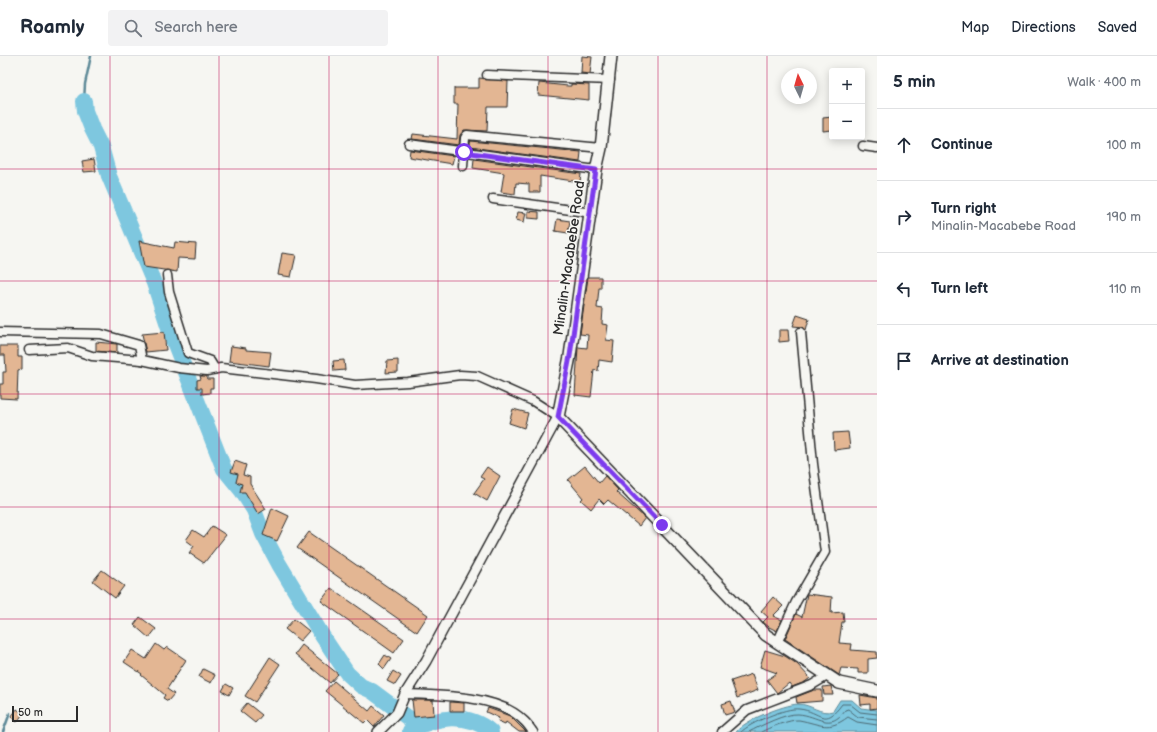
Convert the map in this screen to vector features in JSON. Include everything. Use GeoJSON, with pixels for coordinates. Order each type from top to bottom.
{"type":"FeatureCollection","features":[{"type":"Feature","properties":{"kind":"main road","name":"Minalin-Macabebe Road"},"geometry":{"type":"LineString","coordinates":[[558,417],[570,356],[592,213],[596,170],[601,148],[612,56]]}},
{"type":"Feature","properties":{"kind":"main road"},"geometry":{"type":"LineString","coordinates":[[558,417],[766,635],[839,683],[877,691]]}},
{"type":"Feature","properties":{"kind":"street"},"geometry":{"type":"LineString","coordinates":[[487,75],[610,80]]}},
{"type":"Feature","properties":{"kind":"street"},"geometry":{"type":"LineString","coordinates":[[463,166],[467,135],[601,148]]}},
{"type":"Feature","properties":{"kind":"street"},"geometry":{"type":"LineString","coordinates":[[410,144],[596,170]]}},
{"type":"Feature","properties":{"kind":"street"},"geometry":{"type":"LineString","coordinates":[[863,146],[877,148]]}},
{"type":"Feature","properties":{"kind":"street"},"geometry":{"type":"LineString","coordinates":[[493,199],[592,213]]}},
{"type":"Feature","properties":{"kind":"street"},"geometry":{"type":"LineString","coordinates":[[167,275],[169,292],[188,353],[210,361],[211,370]]}},
{"type":"Feature","properties":{"kind":"street"},"geometry":{"type":"LineString","coordinates":[[0,332],[101,334],[139,345],[142,360]]}},
{"type":"Feature","properties":{"kind":"street"},"geometry":{"type":"LineString","coordinates":[[777,643],[796,602],[825,552],[813,464],[801,332]]}},
{"type":"Feature","properties":{"kind":"street"},"geometry":{"type":"LineString","coordinates":[[29,350],[68,348],[92,356],[142,360],[179,368],[211,370],[221,368],[355,385],[408,382],[460,375],[477,376],[533,401],[558,417],[426,661],[405,694],[397,713],[381,730]]}},
{"type":"Feature","properties":{"kind":"street"},"geometry":{"type":"LineString","coordinates":[[722,732],[747,710],[812,685],[827,676]]}},
{"type":"Feature","properties":{"kind":"street"},"geometry":{"type":"LineString","coordinates":[[405,694],[454,696],[500,706],[523,719],[533,732]]}},
{"type":"Feature","properties":{"kind":"water"},"geometry":{"type":"Polygon","coordinates":[[[840,700],[852,700],[861,708],[877,710],[877,732],[736,732],[741,727],[756,718],[783,707],[803,704],[820,711],[828,712],[833,711],[840,700]]]}},
{"type":"Feature","properties":{"kind":"building"},"geometry":{"type":"Polygon","coordinates":[[[582,56],[592,57],[590,74],[581,73],[582,56]]]}},
{"type":"Feature","properties":{"kind":"building"},"geometry":{"type":"Polygon","coordinates":[[[479,78],[508,81],[507,107],[488,107],[487,131],[464,130],[460,135],[459,145],[412,139],[413,134],[457,139],[458,104],[454,104],[454,88],[479,88],[479,78]]]}},
{"type":"Feature","properties":{"kind":"building"},"geometry":{"type":"Polygon","coordinates":[[[539,83],[568,86],[571,86],[571,84],[589,85],[589,100],[538,95],[539,83]]]}},
{"type":"Feature","properties":{"kind":"building"},"geometry":{"type":"Polygon","coordinates":[[[829,117],[829,130],[823,131],[823,118],[829,117]]]}},
{"type":"Feature","properties":{"kind":"building"},"geometry":{"type":"Polygon","coordinates":[[[470,141],[581,152],[580,162],[470,147],[470,141]]]}},
{"type":"Feature","properties":{"kind":"building"},"geometry":{"type":"Polygon","coordinates":[[[410,150],[454,156],[452,164],[409,157],[410,150]]]}},
{"type":"Feature","properties":{"kind":"building"},"geometry":{"type":"Polygon","coordinates":[[[94,159],[96,171],[84,172],[82,161],[94,159]]]}},
{"type":"Feature","properties":{"kind":"building"},"geometry":{"type":"Polygon","coordinates":[[[474,159],[581,174],[580,182],[540,176],[540,192],[529,192],[529,184],[516,183],[515,194],[501,192],[504,173],[473,168],[474,159]]]}},
{"type":"Feature","properties":{"kind":"building"},"geometry":{"type":"Polygon","coordinates":[[[528,211],[539,212],[539,219],[528,218],[528,211]]]}},
{"type":"Feature","properties":{"kind":"building"},"geometry":{"type":"Polygon","coordinates":[[[518,212],[526,213],[524,222],[516,220],[518,212]]]}},
{"type":"Feature","properties":{"kind":"building"},"geometry":{"type":"Polygon","coordinates":[[[557,219],[570,221],[568,233],[555,231],[557,219]]]}},
{"type":"Feature","properties":{"kind":"building"},"geometry":{"type":"Polygon","coordinates":[[[139,241],[174,248],[175,242],[196,244],[195,259],[178,258],[177,272],[144,267],[139,241]]]}},
{"type":"Feature","properties":{"kind":"building"},"geometry":{"type":"Polygon","coordinates":[[[282,253],[296,255],[291,277],[278,275],[282,253]]]}},
{"type":"Feature","properties":{"kind":"building"},"geometry":{"type":"Polygon","coordinates":[[[588,277],[601,277],[601,288],[599,288],[597,308],[603,309],[602,324],[608,325],[606,340],[614,341],[612,362],[599,360],[598,371],[594,370],[591,397],[575,395],[578,347],[587,348],[588,335],[580,334],[588,277]]]}},
{"type":"Feature","properties":{"kind":"building"},"geometry":{"type":"Polygon","coordinates":[[[797,315],[809,319],[806,330],[803,327],[793,326],[797,315]]]}},
{"type":"Feature","properties":{"kind":"building"},"geometry":{"type":"Polygon","coordinates":[[[779,330],[788,330],[789,341],[779,342],[779,330]]]}},
{"type":"Feature","properties":{"kind":"building"},"geometry":{"type":"Polygon","coordinates":[[[164,332],[166,350],[146,352],[142,334],[164,332]]]}},
{"type":"Feature","properties":{"kind":"building"},"geometry":{"type":"Polygon","coordinates":[[[96,342],[117,344],[117,353],[96,351],[96,342]]]}},
{"type":"Feature","properties":{"kind":"building"},"geometry":{"type":"Polygon","coordinates":[[[0,346],[18,346],[18,357],[22,357],[22,369],[18,370],[17,399],[0,398],[0,384],[3,384],[3,372],[6,372],[5,355],[0,355],[0,346]]]}},
{"type":"Feature","properties":{"kind":"building"},"geometry":{"type":"Polygon","coordinates":[[[231,346],[246,348],[246,350],[271,352],[269,366],[229,361],[231,346]]]}},
{"type":"Feature","properties":{"kind":"building"},"geometry":{"type":"Polygon","coordinates":[[[344,360],[345,370],[334,371],[333,361],[344,360]]]}},
{"type":"Feature","properties":{"kind":"building"},"geometry":{"type":"Polygon","coordinates":[[[398,360],[398,372],[386,373],[387,361],[398,360]]]}},
{"type":"Feature","properties":{"kind":"building"},"geometry":{"type":"Polygon","coordinates":[[[200,376],[207,376],[207,379],[213,379],[213,388],[210,388],[210,393],[202,394],[202,388],[197,388],[197,380],[201,379],[200,376]]]}},
{"type":"Feature","properties":{"kind":"building"},"geometry":{"type":"Polygon","coordinates":[[[513,409],[528,413],[524,428],[509,423],[513,409]]]}},
{"type":"Feature","properties":{"kind":"building"},"geometry":{"type":"Polygon","coordinates":[[[848,432],[850,448],[834,450],[833,433],[848,432]]]}},
{"type":"Feature","properties":{"kind":"building"},"geometry":{"type":"Polygon","coordinates":[[[235,461],[246,465],[243,475],[250,477],[250,484],[266,509],[258,514],[245,492],[240,492],[242,484],[236,482],[238,474],[231,472],[235,461]]]}},
{"type":"Feature","properties":{"kind":"building"},"geometry":{"type":"Polygon","coordinates":[[[585,466],[599,483],[605,476],[618,490],[616,492],[645,518],[639,526],[608,500],[604,504],[599,499],[591,509],[581,500],[583,498],[568,480],[585,466]]]}},
{"type":"Feature","properties":{"kind":"building"},"geometry":{"type":"Polygon","coordinates":[[[487,467],[500,476],[487,501],[474,493],[484,479],[480,477],[487,467]]]}},
{"type":"Feature","properties":{"kind":"building"},"geometry":{"type":"Polygon","coordinates":[[[272,508],[289,516],[277,541],[263,535],[272,508]]]}},
{"type":"Feature","properties":{"kind":"building"},"geometry":{"type":"Polygon","coordinates":[[[212,526],[226,535],[204,563],[189,553],[194,546],[186,540],[193,530],[204,537],[212,526]]]}},
{"type":"Feature","properties":{"kind":"building"},"geometry":{"type":"Polygon","coordinates":[[[309,532],[428,615],[417,632],[297,548],[309,532]]]}},
{"type":"Feature","properties":{"kind":"building"},"geometry":{"type":"Polygon","coordinates":[[[102,570],[124,586],[115,598],[93,581],[102,570]]]}},
{"type":"Feature","properties":{"kind":"building"},"geometry":{"type":"Polygon","coordinates":[[[331,588],[404,639],[394,653],[321,601],[331,588]]]}},
{"type":"Feature","properties":{"kind":"building"},"geometry":{"type":"Polygon","coordinates":[[[807,594],[832,597],[831,613],[843,612],[844,622],[842,622],[839,643],[852,644],[851,650],[877,652],[877,658],[868,659],[868,673],[858,673],[858,669],[841,668],[839,675],[785,639],[796,614],[802,617],[807,594]]]}},
{"type":"Feature","properties":{"kind":"building"},"geometry":{"type":"Polygon","coordinates":[[[773,597],[783,606],[773,616],[782,620],[777,631],[763,622],[768,617],[761,611],[773,597]]]}},
{"type":"Feature","properties":{"kind":"building"},"geometry":{"type":"Polygon","coordinates":[[[140,617],[156,629],[149,638],[134,625],[140,617]]]}},
{"type":"Feature","properties":{"kind":"building"},"geometry":{"type":"Polygon","coordinates":[[[294,619],[309,631],[300,641],[285,629],[294,619]]]}},
{"type":"Feature","properties":{"kind":"building"},"geometry":{"type":"Polygon","coordinates":[[[156,644],[164,650],[167,647],[186,660],[167,689],[174,694],[168,701],[163,698],[165,695],[141,675],[142,674],[124,662],[132,650],[146,659],[156,644]]]}},
{"type":"Feature","properties":{"kind":"building"},"geometry":{"type":"Polygon","coordinates":[[[302,645],[338,674],[330,683],[295,654],[302,645]]]}},
{"type":"Feature","properties":{"kind":"building"},"geometry":{"type":"Polygon","coordinates":[[[765,650],[785,656],[797,664],[810,678],[805,682],[792,687],[789,683],[777,693],[767,680],[777,673],[760,667],[765,650]]]}},
{"type":"Feature","properties":{"kind":"building"},"geometry":{"type":"Polygon","coordinates":[[[385,655],[391,659],[384,669],[379,664],[385,655]]]}},
{"type":"Feature","properties":{"kind":"building"},"geometry":{"type":"Polygon","coordinates":[[[270,657],[280,664],[255,702],[245,696],[270,657]]]}},
{"type":"Feature","properties":{"kind":"building"},"geometry":{"type":"Polygon","coordinates":[[[203,669],[215,675],[211,683],[199,677],[203,669]]]}},
{"type":"Feature","properties":{"kind":"building"},"geometry":{"type":"Polygon","coordinates":[[[393,671],[401,676],[395,685],[387,681],[393,671]]]}},
{"type":"Feature","properties":{"kind":"building"},"geometry":{"type":"Polygon","coordinates":[[[752,674],[758,690],[737,698],[731,681],[752,674]]]}},
{"type":"Feature","properties":{"kind":"building"},"geometry":{"type":"Polygon","coordinates":[[[334,681],[369,711],[373,706],[384,715],[374,727],[367,720],[364,723],[325,691],[334,681]]]}},
{"type":"Feature","properties":{"kind":"building"},"geometry":{"type":"Polygon","coordinates":[[[226,684],[233,688],[229,695],[222,691],[226,684]]]}},
{"type":"Feature","properties":{"kind":"building"},"geometry":{"type":"Polygon","coordinates":[[[831,686],[833,695],[824,695],[823,687],[831,686]]]}},
{"type":"Feature","properties":{"kind":"building"},"geometry":{"type":"Polygon","coordinates":[[[814,690],[822,690],[822,701],[797,703],[796,697],[814,690]]]}},
{"type":"Feature","properties":{"kind":"building"},"geometry":{"type":"Polygon","coordinates":[[[860,695],[877,698],[877,708],[870,709],[870,704],[861,705],[860,695]]]}},
{"type":"Feature","properties":{"kind":"building"},"geometry":{"type":"Polygon","coordinates":[[[412,700],[433,700],[434,715],[414,717],[412,700]]]}},
{"type":"Feature","properties":{"kind":"building"},"geometry":{"type":"Polygon","coordinates":[[[731,701],[735,712],[725,715],[722,704],[731,701]]]}},
{"type":"Feature","properties":{"kind":"building"},"geometry":{"type":"Polygon","coordinates":[[[450,702],[464,703],[464,711],[450,711],[450,702]]]}},
{"type":"Feature","properties":{"kind":"building"},"geometry":{"type":"Polygon","coordinates":[[[247,703],[262,715],[255,723],[240,711],[247,703]]]}},
{"type":"Feature","properties":{"kind":"building"},"geometry":{"type":"Polygon","coordinates":[[[488,708],[510,716],[526,732],[519,732],[506,722],[505,724],[498,721],[499,718],[486,712],[488,708]]]}},
{"type":"Feature","properties":{"kind":"building"},"geometry":{"type":"Polygon","coordinates":[[[17,709],[23,714],[17,722],[11,717],[17,709]]]}},
{"type":"Feature","properties":{"kind":"waterway"},"geometry":{"type":"LineString","coordinates":[[84,101],[85,84],[91,56]]}},
{"type":"Feature","properties":{"kind":"waterway"},"geometry":{"type":"LineString","coordinates":[[84,101],[85,111],[101,147],[109,176],[154,283],[171,334],[224,469],[242,491],[254,510],[263,534],[279,564],[323,637],[347,673],[361,686],[372,691],[419,726]]}},
{"type":"Feature","properties":{"kind":"waterway"},"geometry":{"type":"LineString","coordinates":[[3,732],[10,713]]}},
{"type":"Feature","properties":{"kind":"waterway"},"geometry":{"type":"LineString","coordinates":[[410,731],[430,722],[451,718],[472,721],[482,725],[491,732]]}},
{"type":"Feature","properties":{"kind":"route"},"geometry":{"type":"LineString","coordinates":[[464,152],[596,170],[592,213],[570,356],[558,417],[662,525]]}}]}
